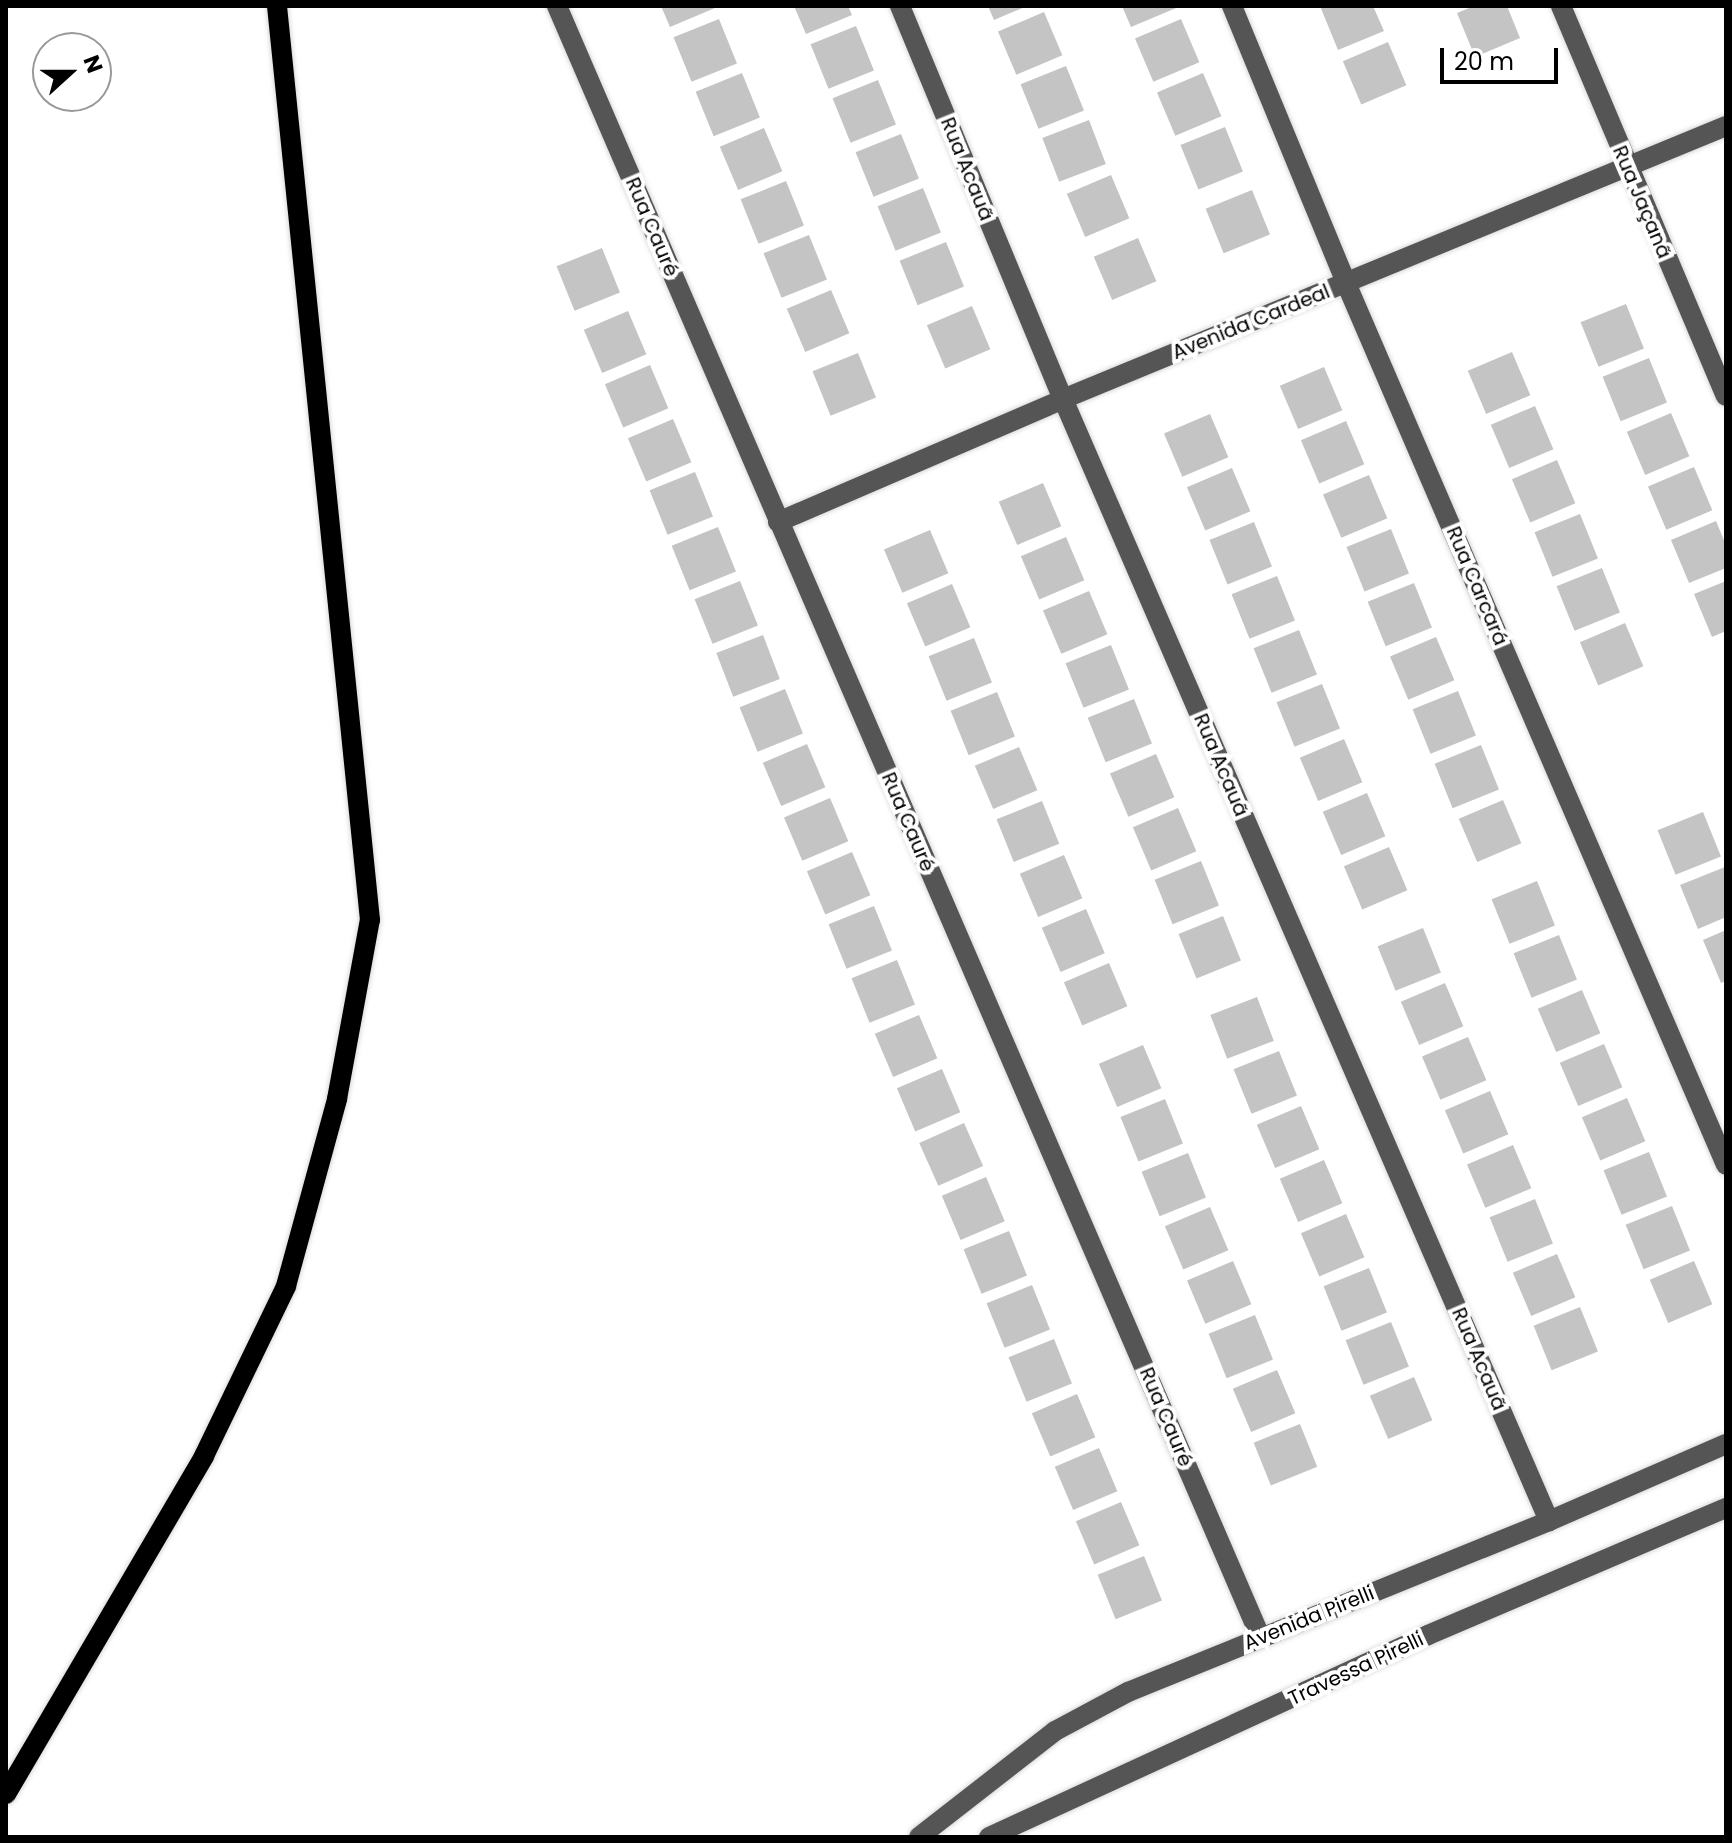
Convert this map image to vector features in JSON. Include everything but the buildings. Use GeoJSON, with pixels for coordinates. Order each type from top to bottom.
{"type":"FeatureCollection","features":[{"type":"Feature","properties":{"kind":"main road"},"geometry":{"type":"LineString","coordinates":[[6,1794],[204,1456],[286,1286],[337,1099],[370,920],[277,6]]}},
{"type":"Feature","properties":{"kind":"street","name":"Rua Cauré"},"geometry":{"type":"LineString","coordinates":[[557,6],[1261,1638]]}},
{"type":"Feature","properties":{"kind":"street","name":"Rua Acauã"},"geometry":{"type":"LineString","coordinates":[[900,6],[1063,399],[1549,1521]]}},
{"type":"Feature","properties":{"kind":"street","name":"Rua Carcará"},"geometry":{"type":"LineString","coordinates":[[1232,6],[1346,283],[1726,1165]]}},
{"type":"Feature","properties":{"kind":"street","name":"Rua Jaçanã"},"geometry":{"type":"LineString","coordinates":[[1561,6],[1726,396]]}},
{"type":"Feature","properties":{"kind":"street","name":"Avenida Cardeal"},"geometry":{"type":"LineString","coordinates":[[778,522],[1063,399],[1726,126]]}},
{"type":"Feature","properties":{"kind":"street","name":"Avenida Pirelli"},"geometry":{"type":"LineString","coordinates":[[919,1837],[1055,1731],[1128,1692],[1549,1521],[1726,1444]]}},
{"type":"Feature","properties":{"kind":"street","name":"Travessa Pirelli"},"geometry":{"type":"LineString","coordinates":[[989,1837],[1428,1635],[1726,1508]]}}]}
